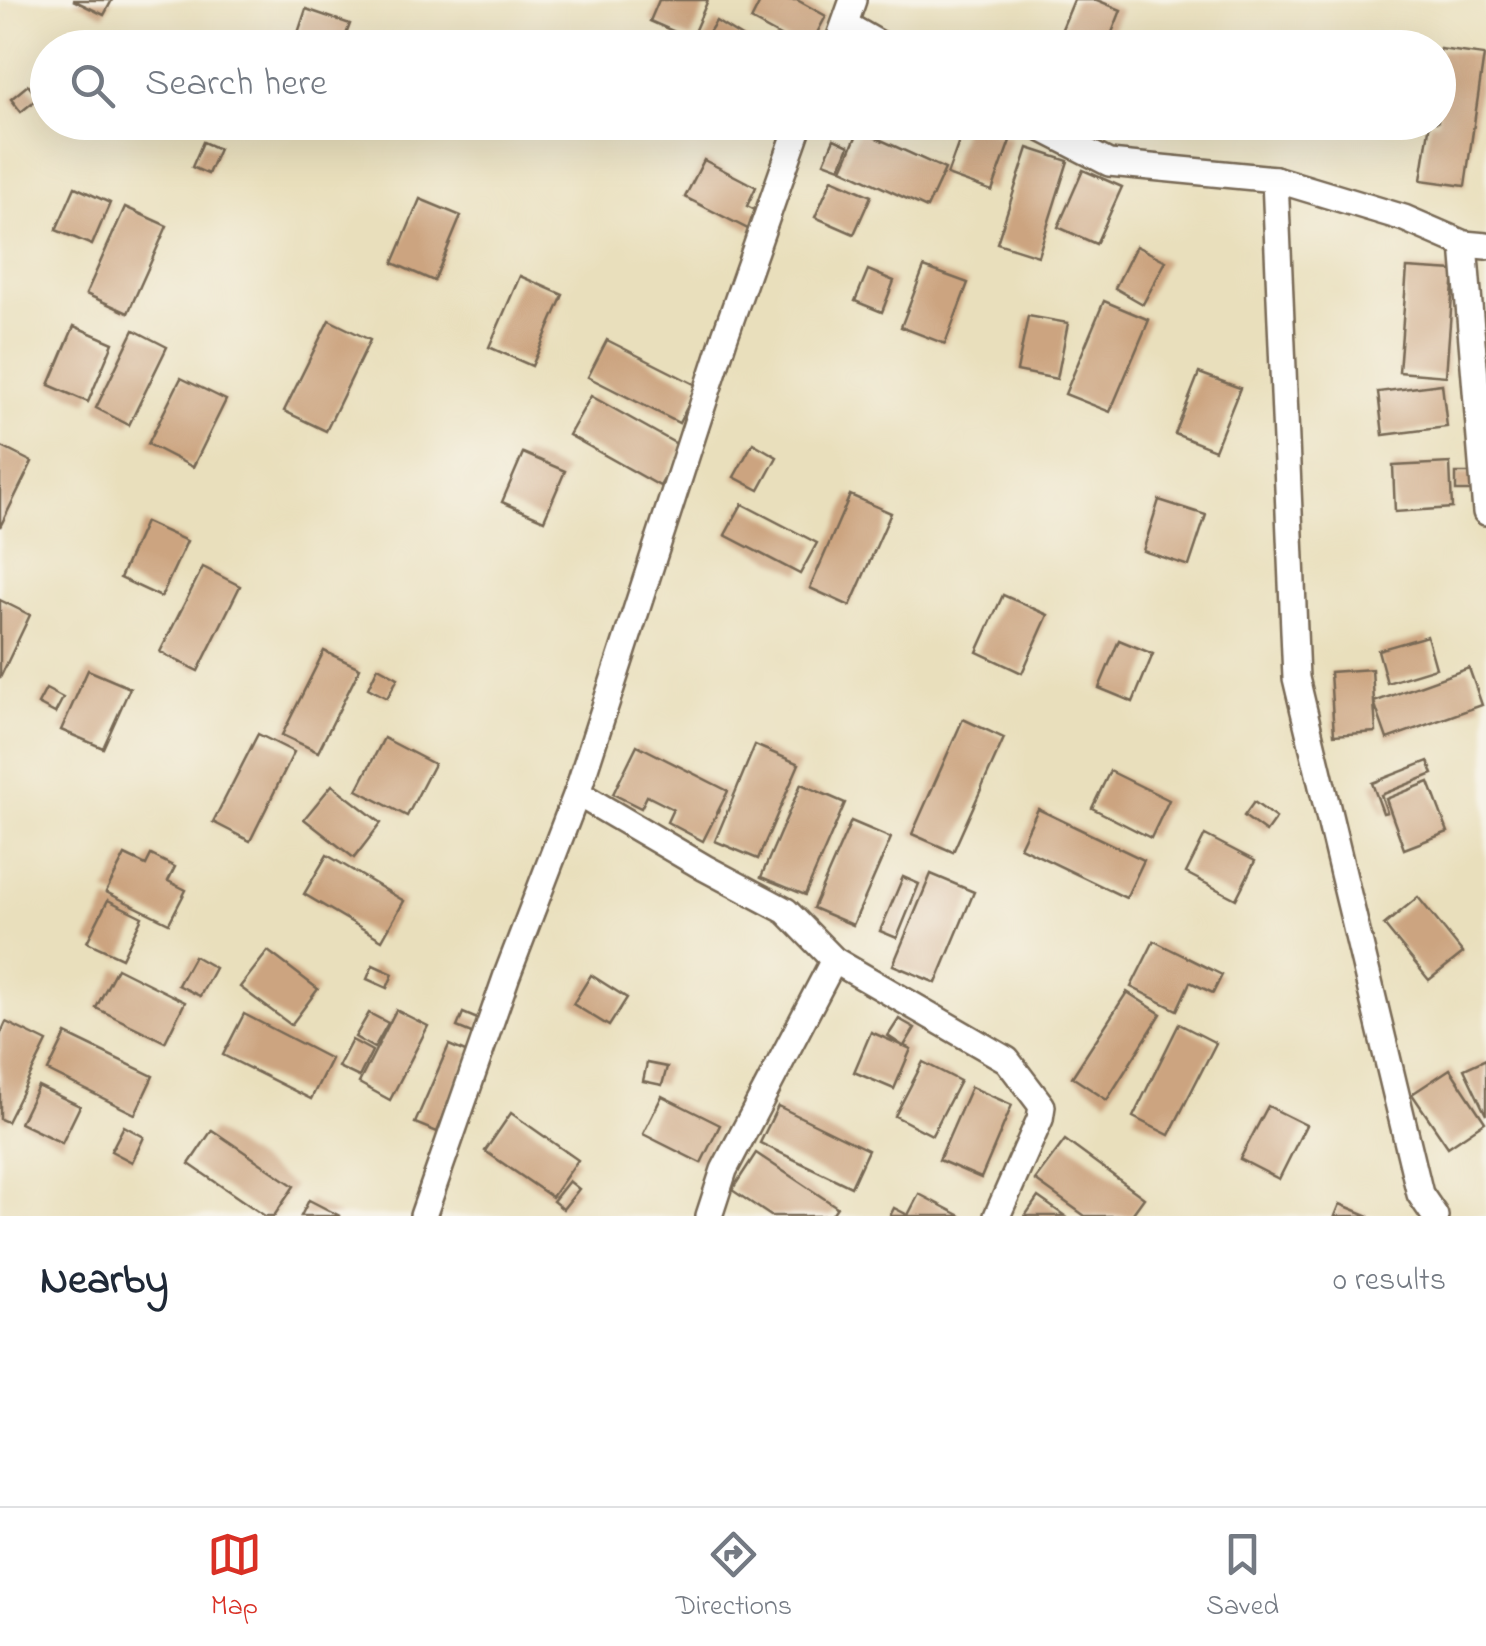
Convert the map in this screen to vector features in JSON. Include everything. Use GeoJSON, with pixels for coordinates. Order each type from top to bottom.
{"type":"FeatureCollection","features":[{"type":"Feature","properties":{"kind":"street"},"geometry":{"type":"LineString","coordinates":[[423,1216],[507,975],[577,793],[725,336],[794,140]]}},
{"type":"Feature","properties":{"kind":"street"},"geometry":{"type":"LineString","coordinates":[[1064,140],[1109,163],[1276,179],[1404,218],[1475,245],[1486,512]]}},
{"type":"Feature","properties":{"kind":"street"},"geometry":{"type":"LineString","coordinates":[[1276,179],[1296,678],[1420,1194],[1435,1216]]}},
{"type":"Feature","properties":{"kind":"street"},"geometry":{"type":"LineString","coordinates":[[577,793],[786,911],[834,960],[1007,1060],[1042,1106],[1040,1120],[997,1216]]}},
{"type":"Feature","properties":{"kind":"street"},"geometry":{"type":"LineString","coordinates":[[708,1216],[724,1170],[834,960]]}},
{"type":"Feature","properties":{"kind":"building"},"geometry":{"type":"Polygon","coordinates":[[[73,0],[112,0],[104,15],[73,0]]]}},
{"type":"Feature","properties":{"kind":"building"},"geometry":{"type":"Polygon","coordinates":[[[659,0],[708,0],[695,30],[670,30],[650,21],[659,0]]]}},
{"type":"Feature","properties":{"kind":"building"},"geometry":{"type":"Polygon","coordinates":[[[761,0],[797,0],[826,16],[819,30],[769,30],[751,20],[761,0]]]}},
{"type":"Feature","properties":{"kind":"building"},"geometry":{"type":"Polygon","coordinates":[[[1074,0],[1097,0],[1121,10],[1113,30],[1062,30],[1074,0]]]}},
{"type":"Feature","properties":{"kind":"building"},"geometry":{"type":"Polygon","coordinates":[[[306,9],[350,24],[348,30],[299,30],[306,9]]]}},
{"type":"Feature","properties":{"kind":"building"},"geometry":{"type":"Polygon","coordinates":[[[716,21],[730,30],[710,30],[716,21]]]}},
{"type":"Feature","properties":{"kind":"building"},"geometry":{"type":"Polygon","coordinates":[[[1456,51],[1484,55],[1465,186],[1421,180],[1427,140],[1456,140],[1456,51]]]}},
{"type":"Feature","properties":{"kind":"building"},"geometry":{"type":"Polygon","coordinates":[[[28,85],[30,88],[30,105],[21,112],[11,99],[28,85]]]}},
{"type":"Feature","properties":{"kind":"building"},"geometry":{"type":"Polygon","coordinates":[[[834,140],[849,146],[840,168],[824,162],[834,140]]]}},
{"type":"Feature","properties":{"kind":"building"},"geometry":{"type":"Polygon","coordinates":[[[855,140],[881,140],[945,169],[927,208],[842,169],[855,140]]]}},
{"type":"Feature","properties":{"kind":"building"},"geometry":{"type":"Polygon","coordinates":[[[960,140],[1010,140],[992,191],[947,175],[960,140]]]}},
{"type":"Feature","properties":{"kind":"building"},"geometry":{"type":"Polygon","coordinates":[[[203,142],[219,149],[208,174],[192,167],[203,142]]]}},
{"type":"Feature","properties":{"kind":"building"},"geometry":{"type":"Polygon","coordinates":[[[1028,148],[1068,161],[1038,256],[997,243],[1028,148]]]}},
{"type":"Feature","properties":{"kind":"building"},"geometry":{"type":"Polygon","coordinates":[[[704,160],[756,187],[747,206],[759,212],[750,230],[685,197],[704,160]]]}},
{"type":"Feature","properties":{"kind":"building"},"geometry":{"type":"Polygon","coordinates":[[[1083,170],[1122,187],[1096,244],[1058,227],[1083,170]]]}},
{"type":"Feature","properties":{"kind":"building"},"geometry":{"type":"Polygon","coordinates":[[[832,179],[871,196],[854,234],[815,217],[832,179]]]}},
{"type":"Feature","properties":{"kind":"building"},"geometry":{"type":"Polygon","coordinates":[[[75,187],[110,203],[92,245],[56,230],[75,187]]]}},
{"type":"Feature","properties":{"kind":"building"},"geometry":{"type":"Polygon","coordinates":[[[420,199],[461,216],[434,281],[393,263],[420,199]]]}},
{"type":"Feature","properties":{"kind":"building"},"geometry":{"type":"Polygon","coordinates":[[[125,207],[167,226],[128,313],[86,294],[125,207]]]}},
{"type":"Feature","properties":{"kind":"building"},"geometry":{"type":"Polygon","coordinates":[[[1136,246],[1166,261],[1143,304],[1115,288],[1136,246]]]}},
{"type":"Feature","properties":{"kind":"building"},"geometry":{"type":"Polygon","coordinates":[[[924,267],[968,283],[945,344],[901,327],[924,267]]]}},
{"type":"Feature","properties":{"kind":"building"},"geometry":{"type":"Polygon","coordinates":[[[1407,268],[1454,271],[1446,376],[1399,372],[1407,268]]]}},
{"type":"Feature","properties":{"kind":"building"},"geometry":{"type":"Polygon","coordinates":[[[868,270],[894,281],[882,312],[855,301],[868,270]]]}},
{"type":"Feature","properties":{"kind":"building"},"geometry":{"type":"Polygon","coordinates":[[[520,276],[563,295],[532,366],[489,347],[520,276]]]}},
{"type":"Feature","properties":{"kind":"building"},"geometry":{"type":"Polygon","coordinates":[[[1104,301],[1149,320],[1110,412],[1065,394],[1104,301]]]}},
{"type":"Feature","properties":{"kind":"building"},"geometry":{"type":"Polygon","coordinates":[[[1028,316],[1068,323],[1057,379],[1017,371],[1028,316]]]}},
{"type":"Feature","properties":{"kind":"building"},"geometry":{"type":"Polygon","coordinates":[[[329,320],[370,340],[326,431],[284,411],[329,320]]]}},
{"type":"Feature","properties":{"kind":"building"},"geometry":{"type":"Polygon","coordinates":[[[74,326],[113,343],[88,402],[49,385],[74,326]]]}},
{"type":"Feature","properties":{"kind":"building"},"geometry":{"type":"Polygon","coordinates":[[[134,330],[167,347],[129,425],[96,408],[134,330]]]}},
{"type":"Feature","properties":{"kind":"building"},"geometry":{"type":"Polygon","coordinates":[[[607,340],[698,386],[679,423],[588,377],[607,340]]]}},
{"type":"Feature","properties":{"kind":"building"},"geometry":{"type":"Polygon","coordinates":[[[1199,373],[1240,388],[1215,450],[1175,434],[1199,373]]]}},
{"type":"Feature","properties":{"kind":"building"},"geometry":{"type":"Polygon","coordinates":[[[181,378],[226,400],[193,467],[148,444],[181,378]]]}},
{"type":"Feature","properties":{"kind":"building"},"geometry":{"type":"Polygon","coordinates":[[[1442,384],[1447,427],[1383,435],[1378,392],[1442,384]]]}},
{"type":"Feature","properties":{"kind":"building"},"geometry":{"type":"Polygon","coordinates":[[[591,396],[682,447],[660,486],[569,435],[591,396]]]}},
{"type":"Feature","properties":{"kind":"building"},"geometry":{"type":"Polygon","coordinates":[[[753,443],[777,457],[759,490],[734,477],[753,443]]]}},
{"type":"Feature","properties":{"kind":"building"},"geometry":{"type":"Polygon","coordinates":[[[0,446],[32,462],[0,527],[0,446]]]}},
{"type":"Feature","properties":{"kind":"building"},"geometry":{"type":"Polygon","coordinates":[[[523,453],[565,471],[544,520],[502,502],[523,453]]]}},
{"type":"Feature","properties":{"kind":"building"},"geometry":{"type":"Polygon","coordinates":[[[1450,463],[1452,508],[1395,512],[1393,466],[1450,463]]]}},
{"type":"Feature","properties":{"kind":"building"},"geometry":{"type":"Polygon","coordinates":[[[1456,473],[1474,473],[1473,491],[1456,491],[1456,473]]]}},
{"type":"Feature","properties":{"kind":"building"},"geometry":{"type":"Polygon","coordinates":[[[850,495],[891,513],[850,606],[810,588],[850,495]]]}},
{"type":"Feature","properties":{"kind":"building"},"geometry":{"type":"Polygon","coordinates":[[[1159,500],[1206,515],[1189,566],[1143,551],[1159,500]]]}},
{"type":"Feature","properties":{"kind":"building"},"geometry":{"type":"Polygon","coordinates":[[[742,504],[817,543],[800,574],[725,535],[742,504]]]}},
{"type":"Feature","properties":{"kind":"building"},"geometry":{"type":"Polygon","coordinates":[[[145,522],[187,541],[161,597],[120,578],[145,522]]]}},
{"type":"Feature","properties":{"kind":"building"},"geometry":{"type":"Polygon","coordinates":[[[203,567],[240,586],[198,671],[160,652],[203,567]]]}},
{"type":"Feature","properties":{"kind":"building"},"geometry":{"type":"Polygon","coordinates":[[[1003,595],[1048,615],[1022,673],[977,652],[1003,595]]]}},
{"type":"Feature","properties":{"kind":"building"},"geometry":{"type":"Polygon","coordinates":[[[0,600],[30,615],[0,678],[0,600]]]}},
{"type":"Feature","properties":{"kind":"building"},"geometry":{"type":"Polygon","coordinates":[[[1427,636],[1436,668],[1387,683],[1378,650],[1427,636]]]}},
{"type":"Feature","properties":{"kind":"building"},"geometry":{"type":"Polygon","coordinates":[[[1119,640],[1153,654],[1133,702],[1099,688],[1119,640]]]}},
{"type":"Feature","properties":{"kind":"building"},"geometry":{"type":"Polygon","coordinates":[[[324,651],[360,668],[318,752],[282,735],[324,651]]]}},
{"type":"Feature","properties":{"kind":"building"},"geometry":{"type":"Polygon","coordinates":[[[378,667],[398,678],[387,698],[368,688],[378,667]]]}},
{"type":"Feature","properties":{"kind":"building"},"geometry":{"type":"Polygon","coordinates":[[[1469,668],[1482,705],[1387,739],[1374,702],[1469,668]]]}},
{"type":"Feature","properties":{"kind":"building"},"geometry":{"type":"Polygon","coordinates":[[[1372,669],[1376,732],[1334,735],[1330,672],[1372,669]]]}},
{"type":"Feature","properties":{"kind":"building"},"geometry":{"type":"Polygon","coordinates":[[[88,670],[130,688],[103,748],[61,730],[88,670]]]}},
{"type":"Feature","properties":{"kind":"building"},"geometry":{"type":"Polygon","coordinates":[[[46,689],[63,698],[55,713],[38,704],[46,689]]]}},
{"type":"Feature","properties":{"kind":"building"},"geometry":{"type":"Polygon","coordinates":[[[963,719],[1004,738],[953,852],[912,834],[963,719]]]}},
{"type":"Feature","properties":{"kind":"building"},"geometry":{"type":"Polygon","coordinates":[[[258,734],[294,752],[250,841],[213,822],[258,734]]]}},
{"type":"Feature","properties":{"kind":"building"},"geometry":{"type":"Polygon","coordinates":[[[384,738],[434,764],[407,816],[357,790],[384,738]]]}},
{"type":"Feature","properties":{"kind":"building"},"geometry":{"type":"Polygon","coordinates":[[[637,745],[728,791],[703,841],[667,822],[673,809],[647,796],[641,808],[613,794],[637,745]]]}},
{"type":"Feature","properties":{"kind":"building"},"geometry":{"type":"Polygon","coordinates":[[[755,745],[799,764],[758,859],[715,841],[755,745]]]}},
{"type":"Feature","properties":{"kind":"building"},"geometry":{"type":"Polygon","coordinates":[[[1428,761],[1433,774],[1381,795],[1387,812],[1383,813],[1372,783],[1428,761]]]}},
{"type":"Feature","properties":{"kind":"building"},"geometry":{"type":"Polygon","coordinates":[[[1110,771],[1169,800],[1151,838],[1092,808],[1110,771]]]}},
{"type":"Feature","properties":{"kind":"building"},"geometry":{"type":"Polygon","coordinates":[[[1429,782],[1448,832],[1404,849],[1386,799],[1429,782]]]}},
{"type":"Feature","properties":{"kind":"building"},"geometry":{"type":"Polygon","coordinates":[[[801,784],[845,803],[805,895],[761,877],[801,784]]]}},
{"type":"Feature","properties":{"kind":"building"},"geometry":{"type":"Polygon","coordinates":[[[332,785],[381,823],[354,858],[304,819],[332,785]]]}},
{"type":"Feature","properties":{"kind":"building"},"geometry":{"type":"Polygon","coordinates":[[[1254,802],[1276,818],[1266,832],[1244,816],[1254,802]]]}},
{"type":"Feature","properties":{"kind":"building"},"geometry":{"type":"Polygon","coordinates":[[[1038,809],[1144,860],[1126,898],[1020,847],[1038,809]]]}},
{"type":"Feature","properties":{"kind":"building"},"geometry":{"type":"Polygon","coordinates":[[[851,821],[891,838],[853,925],[813,908],[851,821]]]}},
{"type":"Feature","properties":{"kind":"building"},"geometry":{"type":"Polygon","coordinates":[[[1205,835],[1255,861],[1236,899],[1186,873],[1205,835]]]}},
{"type":"Feature","properties":{"kind":"building"},"geometry":{"type":"Polygon","coordinates":[[[125,855],[146,865],[151,855],[175,867],[168,881],[186,890],[169,923],[106,892],[125,855]]]}},
{"type":"Feature","properties":{"kind":"building"},"geometry":{"type":"Polygon","coordinates":[[[327,855],[404,901],[382,940],[304,894],[327,855]]]}},
{"type":"Feature","properties":{"kind":"building"},"geometry":{"type":"Polygon","coordinates":[[[931,874],[974,892],[936,983],[893,965],[931,874]]]}},
{"type":"Feature","properties":{"kind":"building"},"geometry":{"type":"Polygon","coordinates":[[[903,877],[919,884],[897,938],[880,931],[903,877]]]}},
{"type":"Feature","properties":{"kind":"building"},"geometry":{"type":"Polygon","coordinates":[[[1418,897],[1463,953],[1429,980],[1384,925],[1418,897]]]}},
{"type":"Feature","properties":{"kind":"building"},"geometry":{"type":"Polygon","coordinates":[[[108,900],[142,917],[122,958],[87,942],[108,900]]]}},
{"type":"Feature","properties":{"kind":"building"},"geometry":{"type":"Polygon","coordinates":[[[1154,941],[1222,975],[1213,993],[1190,982],[1177,1010],[1131,987],[1154,941]]]}},
{"type":"Feature","properties":{"kind":"building"},"geometry":{"type":"Polygon","coordinates":[[[268,951],[318,989],[291,1025],[240,987],[268,951]]]}},
{"type":"Feature","properties":{"kind":"building"},"geometry":{"type":"Polygon","coordinates":[[[194,956],[215,968],[200,996],[178,985],[194,956]]]}},
{"type":"Feature","properties":{"kind":"building"},"geometry":{"type":"Polygon","coordinates":[[[373,965],[393,974],[387,988],[367,979],[373,965]]]}},
{"type":"Feature","properties":{"kind":"building"},"geometry":{"type":"Polygon","coordinates":[[[117,968],[185,1002],[165,1042],[96,1008],[117,968]]]}},
{"type":"Feature","properties":{"kind":"building"},"geometry":{"type":"Polygon","coordinates":[[[591,975],[627,998],[609,1026],[573,1004],[591,975]]]}},
{"type":"Feature","properties":{"kind":"building"},"geometry":{"type":"Polygon","coordinates":[[[1127,992],[1161,1014],[1107,1100],[1072,1077],[1127,992]]]}},
{"type":"Feature","properties":{"kind":"building"},"geometry":{"type":"Polygon","coordinates":[[[396,1010],[428,1026],[390,1100],[359,1083],[396,1010]]]}},
{"type":"Feature","properties":{"kind":"building"},"geometry":{"type":"Polygon","coordinates":[[[369,1013],[388,1023],[374,1048],[355,1037],[369,1013]]]}},
{"type":"Feature","properties":{"kind":"building"},"geometry":{"type":"Polygon","coordinates":[[[463,1013],[480,1020],[474,1034],[457,1027],[463,1013]]]}},
{"type":"Feature","properties":{"kind":"building"},"geometry":{"type":"Polygon","coordinates":[[[244,1014],[331,1059],[311,1099],[223,1055],[244,1014]]]}},
{"type":"Feature","properties":{"kind":"building"},"geometry":{"type":"Polygon","coordinates":[[[899,1019],[915,1028],[904,1046],[911,1049],[894,1089],[854,1072],[871,1032],[903,1046],[888,1036],[899,1019]]]}},
{"type":"Feature","properties":{"kind":"building"},"geometry":{"type":"Polygon","coordinates":[[[6,1022],[47,1042],[7,1122],[0,1119],[0,1035],[6,1022]]]}},
{"type":"Feature","properties":{"kind":"building"},"geometry":{"type":"Polygon","coordinates":[[[1179,1024],[1216,1043],[1169,1135],[1133,1117],[1179,1024]]]}},
{"type":"Feature","properties":{"kind":"building"},"geometry":{"type":"Polygon","coordinates":[[[66,1034],[153,1076],[135,1114],[48,1071],[66,1034]]]}},
{"type":"Feature","properties":{"kind":"building"},"geometry":{"type":"Polygon","coordinates":[[[352,1040],[372,1051],[359,1077],[338,1067],[352,1040]]]}},
{"type":"Feature","properties":{"kind":"building"},"geometry":{"type":"Polygon","coordinates":[[[449,1045],[470,1054],[437,1132],[415,1123],[449,1045]]]}},
{"type":"Feature","properties":{"kind":"building"},"geometry":{"type":"Polygon","coordinates":[[[1486,1059],[1486,1115],[1464,1069],[1486,1059]]]}},
{"type":"Feature","properties":{"kind":"building"},"geometry":{"type":"Polygon","coordinates":[[[923,1062],[960,1081],[932,1135],[895,1116],[923,1062]]]}},
{"type":"Feature","properties":{"kind":"building"},"geometry":{"type":"Polygon","coordinates":[[[647,1063],[667,1067],[662,1085],[643,1081],[647,1063]]]}},
{"type":"Feature","properties":{"kind":"building"},"geometry":{"type":"Polygon","coordinates":[[[1450,1069],[1485,1122],[1448,1147],[1412,1094],[1450,1069]]]}},
{"type":"Feature","properties":{"kind":"building"},"geometry":{"type":"Polygon","coordinates":[[[38,1086],[80,1106],[62,1143],[20,1123],[38,1086]]]}},
{"type":"Feature","properties":{"kind":"building"},"geometry":{"type":"Polygon","coordinates":[[[971,1087],[1012,1105],[981,1178],[939,1160],[971,1087]]]}},
{"type":"Feature","properties":{"kind":"building"},"geometry":{"type":"Polygon","coordinates":[[[662,1096],[720,1125],[701,1163],[643,1134],[662,1096]]]}},
{"type":"Feature","properties":{"kind":"building"},"geometry":{"type":"Polygon","coordinates":[[[778,1106],[868,1150],[851,1187],[760,1143],[778,1106]]]}},
{"type":"Feature","properties":{"kind":"building"},"geometry":{"type":"Polygon","coordinates":[[[1268,1106],[1306,1125],[1279,1179],[1240,1159],[1268,1106]]]}},
{"type":"Feature","properties":{"kind":"building"},"geometry":{"type":"Polygon","coordinates":[[[511,1113],[578,1160],[552,1197],[485,1151],[511,1113]]]}},
{"type":"Feature","properties":{"kind":"building"},"geometry":{"type":"Polygon","coordinates":[[[124,1126],[144,1137],[132,1162],[111,1151],[124,1126]]]}},
{"type":"Feature","properties":{"kind":"building"},"geometry":{"type":"Polygon","coordinates":[[[212,1130],[294,1186],[274,1216],[265,1216],[189,1164],[212,1130]]]}},
{"type":"Feature","properties":{"kind":"building"},"geometry":{"type":"Polygon","coordinates":[[[1065,1140],[1144,1198],[1131,1216],[1085,1216],[1035,1180],[1065,1140]]]}},
{"type":"Feature","properties":{"kind":"building"},"geometry":{"type":"Polygon","coordinates":[[[756,1153],[837,1207],[831,1216],[771,1216],[732,1190],[756,1153]]]}},
{"type":"Feature","properties":{"kind":"building"},"geometry":{"type":"Polygon","coordinates":[[[569,1181],[579,1189],[563,1209],[553,1201],[569,1181]]]}},
{"type":"Feature","properties":{"kind":"building"},"geometry":{"type":"Polygon","coordinates":[[[919,1194],[961,1216],[890,1216],[894,1208],[908,1215],[919,1194]]]}},
{"type":"Feature","properties":{"kind":"building"},"geometry":{"type":"Polygon","coordinates":[[[1038,1197],[1065,1216],[1025,1216],[1038,1197]]]}},
{"type":"Feature","properties":{"kind":"building"},"geometry":{"type":"Polygon","coordinates":[[[309,1200],[340,1216],[301,1216],[309,1200]]]}},
{"type":"Feature","properties":{"kind":"building"},"geometry":{"type":"Polygon","coordinates":[[[1340,1204],[1369,1216],[1335,1216],[1340,1204]]]}}]}
